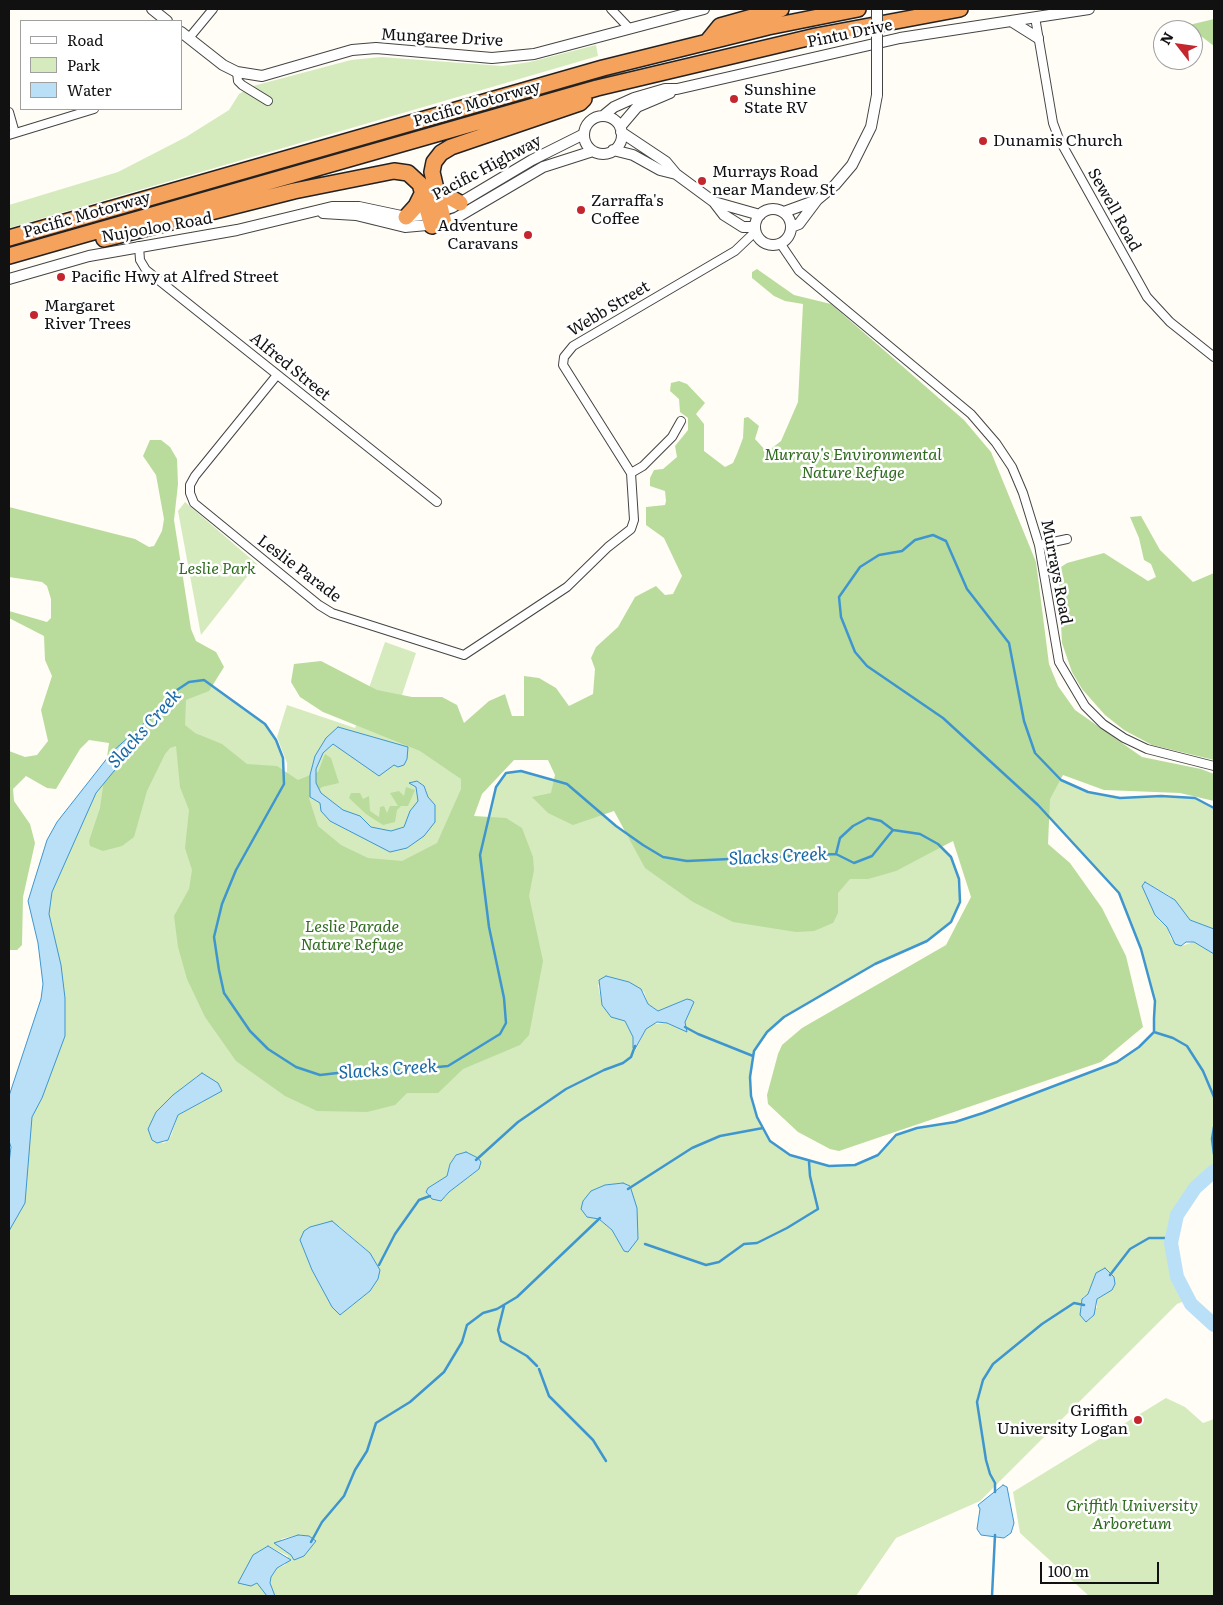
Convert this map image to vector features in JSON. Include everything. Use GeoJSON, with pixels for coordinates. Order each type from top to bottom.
{"type":"FeatureCollection","features":[{"type":"Feature","properties":{"kind":"highway"},"geometry":{"type":"LineString","coordinates":[[707,42],[720,26],[781,9]]}},
{"type":"Feature","properties":{"kind":"highway","name":"Pacific Motorway"},"geometry":{"type":"LineString","coordinates":[[9,238],[603,68],[707,42],[858,9]]}},
{"type":"Feature","properties":{"kind":"highway","name":"Pacific Motorway"},"geometry":{"type":"LineString","coordinates":[[9,256],[597,88],[806,38],[960,9]]}},
{"type":"Feature","properties":{"kind":"highway"},"geometry":{"type":"LineString","coordinates":[[437,219],[429,190],[432,169],[436,159],[443,151],[580,103],[597,88]]}},
{"type":"Feature","properties":{"kind":"highway"},"geometry":{"type":"LineString","coordinates":[[66,240],[83,244],[294,191],[394,171],[411,175],[429,190],[460,203]]}},
{"type":"Feature","properties":{"kind":"highway"},"geometry":{"type":"LineString","coordinates":[[406,217],[429,190]]}},
{"type":"Feature","properties":{"kind":"street"},"geometry":{"type":"LineString","coordinates":[[152,9],[165,20]]}},
{"type":"Feature","properties":{"kind":"street"},"geometry":{"type":"LineString","coordinates":[[212,9],[185,35],[222,65],[237,72],[238,81],[242,85],[268,102]]}},
{"type":"Feature","properties":{"kind":"street"},"geometry":{"type":"LineString","coordinates":[[611,9],[629,28]]}},
{"type":"Feature","properties":{"kind":"street","name":"Mungaree Drive"},"geometry":{"type":"LineString","coordinates":[[237,72],[262,76],[334,54],[376,48],[492,58],[534,54],[704,9]]}},
{"type":"Feature","properties":{"kind":"street"},"geometry":{"type":"LineString","coordinates":[[791,227],[798,224],[817,200],[842,178],[860,152],[871,128],[878,95],[877,9]]}},
{"type":"Feature","properties":{"kind":"street","name":"Pintu Drive"},"geometry":{"type":"LineString","coordinates":[[603,116],[614,107],[639,96],[900,38],[1090,9]]}},
{"type":"Feature","properties":{"kind":"street","name":"Sewell Road"},"geometry":{"type":"LineString","coordinates":[[1035,17],[1053,123],[1059,139],[1147,297],[1170,322],[1214,357]]}},
{"type":"Feature","properties":{"kind":"street"},"geometry":{"type":"LineString","coordinates":[[1011,21],[1038,38]]}},
{"type":"Feature","properties":{"kind":"street","name":"Pintu Drive"},"geometry":{"type":"LineString","coordinates":[[620,129],[637,107],[666,96],[677,88]]}},
{"type":"Feature","properties":{"kind":"street"},"geometry":{"type":"LineString","coordinates":[[9,112],[12,134],[91,110]]}},
{"type":"Feature","properties":{"kind":"street"},"geometry":{"type":"LineString","coordinates":[[620,129],[620,142],[613,150],[603,154],[593,151],[586,144],[584,134],[588,123],[603,116],[613,119],[620,129],[666,162],[676,174],[714,202],[724,215],[743,227],[756,229]]}},
{"type":"Feature","properties":{"kind":"street","name":"Pacific Highway"},"geometry":{"type":"LineString","coordinates":[[312,212],[332,207],[350,206],[406,217],[437,219],[532,160],[584,134]]}},
{"type":"Feature","properties":{"kind":"street"},"geometry":{"type":"LineString","coordinates":[[613,150],[633,155],[660,170],[676,174]]}},
{"type":"Feature","properties":{"kind":"street","name":"Pacific Highway"},"geometry":{"type":"LineString","coordinates":[[312,212],[356,215],[405,227],[437,219],[543,167],[593,151]]}},
{"type":"Feature","properties":{"kind":"street"},"geometry":{"type":"LineString","coordinates":[[784,212],[817,200]]}},
{"type":"Feature","properties":{"kind":"street"},"geometry":{"type":"LineString","coordinates":[[714,202],[760,215],[774,209],[784,212],[791,221],[788,237],[774,245],[763,241],[756,229],[760,215]]}},
{"type":"Feature","properties":{"kind":"street","name":"Nujooloo Road"},"geometry":{"type":"LineString","coordinates":[[9,279],[90,256],[236,230],[312,212]]}},
{"type":"Feature","properties":{"kind":"street","name":"Webb Street"},"geometry":{"type":"LineString","coordinates":[[608,547],[631,529],[634,520],[631,473],[563,365],[564,357],[572,346],[735,251],[756,229]]}},
{"type":"Feature","properties":{"kind":"street","name":"Murrays Road"},"geometry":{"type":"LineString","coordinates":[[780,243],[799,271],[978,421],[1012,467],[1023,493],[1039,545],[1059,662],[1085,706],[1103,724],[1124,738],[1147,749],[1214,766]]}},
{"type":"Feature","properties":{"kind":"street","name":"Alfred Street"},"geometry":{"type":"LineString","coordinates":[[139,246],[140,260],[146,270],[437,502]]}},
{"type":"Feature","properties":{"kind":"street","name":"Leslie Parade"},"geometry":{"type":"LineString","coordinates":[[278,375],[195,476],[190,485],[190,493],[201,510],[319,605],[332,613],[464,655],[567,587],[608,547]]}},
{"type":"Feature","properties":{"kind":"street"},"geometry":{"type":"LineString","coordinates":[[631,473],[643,466],[672,437],[681,421]]}},
{"type":"Feature","properties":{"kind":"street"},"geometry":{"type":"LineString","coordinates":[[1039,545],[1067,539]]}},
{"type":"Feature","properties":{"kind":"green space"},"geometry":{"type":"Polygon","coordinates":[[[1214,19],[1214,46],[1203,38],[1203,22],[1214,19]]]}},
{"type":"Feature","properties":{"kind":"green space"},"geometry":{"type":"Polygon","coordinates":[[[596,45],[598,56],[9,228],[9,205],[118,172],[186,137],[229,110],[239,94],[253,86],[351,60],[381,57],[502,66],[530,62],[596,45]]]}},
{"type":"Feature","properties":{"kind":"green space"},"geometry":{"type":"Polygon","coordinates":[[[757,269],[794,295],[831,304],[964,420],[991,452],[1036,562],[1049,664],[1058,686],[1075,710],[1142,757],[1201,769],[1214,774],[1214,801],[1180,793],[1104,790],[1063,775],[1050,799],[1048,844],[1070,863],[1102,908],[1126,956],[1143,1027],[1101,1062],[839,1151],[830,1149],[798,1132],[768,1104],[767,1095],[778,1054],[782,1045],[802,1028],[946,945],[971,897],[953,841],[896,871],[868,879],[850,879],[838,893],[838,913],[833,923],[814,931],[796,932],[733,922],[693,902],[645,868],[614,811],[573,825],[548,813],[532,797],[551,793],[555,775],[548,760],[514,760],[482,794],[474,816],[506,818],[522,828],[533,857],[534,870],[529,896],[543,961],[529,1035],[520,1045],[463,1069],[438,1093],[407,1093],[395,1105],[367,1112],[317,1111],[285,1096],[236,1061],[205,1017],[187,979],[178,947],[174,916],[189,889],[192,870],[185,848],[189,810],[180,787],[176,746],[170,748],[165,754],[147,791],[134,837],[122,846],[103,851],[90,846],[89,841],[100,808],[109,743],[89,740],[80,749],[56,789],[47,788],[26,776],[13,789],[14,801],[30,824],[35,843],[23,897],[22,945],[17,950],[9,950],[9,751],[25,757],[37,755],[48,741],[41,710],[52,676],[45,660],[44,636],[9,618],[9,611],[47,622],[51,618],[51,599],[47,586],[42,582],[9,577],[9,507],[135,539],[149,547],[154,546],[162,531],[164,519],[156,475],[143,456],[150,440],[161,440],[170,447],[177,459],[178,484],[174,520],[191,629],[196,641],[216,652],[224,667],[209,691],[186,700],[185,725],[195,733],[222,744],[247,764],[277,766],[298,780],[318,772],[325,754],[331,758],[339,783],[322,787],[309,798],[318,826],[341,845],[368,858],[402,861],[437,843],[461,789],[461,779],[420,751],[323,712],[300,697],[291,682],[294,664],[321,661],[377,690],[412,697],[442,697],[457,705],[464,723],[489,701],[505,694],[512,716],[524,716],[524,676],[539,678],[556,688],[569,706],[593,694],[595,669],[591,658],[596,647],[618,627],[635,597],[656,586],[665,595],[673,594],[682,576],[664,538],[646,525],[646,507],[665,505],[666,501],[665,491],[650,486],[650,478],[654,470],[663,469],[677,457],[675,446],[688,430],[688,418],[680,412],[679,399],[670,391],[671,383],[679,381],[687,384],[705,403],[696,414],[704,424],[704,451],[725,467],[733,463],[737,454],[743,438],[744,418],[748,417],[759,426],[755,439],[767,452],[781,441],[798,402],[803,304],[785,301],[774,296],[752,278],[752,272],[757,269]]]}},
{"type":"Feature","properties":{"kind":"green space","name":"Leslie Park"},"geometry":{"type":"Polygon","coordinates":[[[185,502],[257,564],[201,635],[178,511],[185,502]]]}},
{"type":"Feature","properties":{"kind":"green space"},"geometry":{"type":"Polygon","coordinates":[[[1141,516],[1160,550],[1193,582],[1214,573],[1214,760],[1152,745],[1124,730],[1105,715],[1082,689],[1072,672],[1062,643],[1058,569],[1067,563],[1104,553],[1148,581],[1156,577],[1151,564],[1144,560],[1139,538],[1130,517],[1141,516]]]}},
{"type":"Feature","properties":{"kind":"green space"},"geometry":{"type":"Polygon","coordinates":[[[385,642],[416,653],[399,704],[487,778],[460,840],[229,972],[287,781],[287,763],[277,737],[287,705],[355,728],[385,642]]]}},
{"type":"Feature","properties":{"kind":"green space","name":"Leslie Parade Nature Refuge"},"geometry":{"type":"Polygon","coordinates":[[[204,680],[265,724],[276,740],[283,758],[284,784],[214,937],[486,830],[496,787],[506,773],[521,771],[567,784],[616,826],[643,845],[938,844],[951,857],[959,879],[960,902],[951,922],[927,941],[875,964],[784,1017],[767,1032],[754,1051],[750,1077],[751,1096],[757,1117],[770,1141],[790,1155],[829,1166],[855,1165],[878,1155],[896,1135],[917,1128],[955,1122],[983,1113],[1117,1062],[1139,1047],[1154,1032],[1155,1001],[1141,949],[1119,893],[1038,805],[1048,766],[1061,780],[1088,792],[1120,798],[1161,796],[1195,798],[1214,808],[1214,929],[1190,920],[1170,896],[1145,882],[1159,920],[1167,927],[1171,939],[1181,946],[1194,942],[1214,954],[1214,1171],[1195,1188],[1177,1215],[1171,1243],[1177,1277],[1189,1299],[1177,1304],[980,1501],[896,1538],[856,1596],[275,1596],[270,1583],[271,1577],[277,1568],[285,1565],[288,1556],[268,1546],[253,1555],[244,1572],[254,1584],[260,1584],[267,1596],[9,1596],[9,1197],[50,1011],[41,919],[86,798],[204,680]],[[606,976],[598,985],[602,1005],[625,1021],[633,1037],[633,1048],[636,1049],[646,1029],[652,1024],[667,1023],[687,1030],[685,1022],[688,1016],[687,999],[658,1011],[648,1004],[644,992],[629,982],[606,976]],[[197,1076],[193,1081],[184,1086],[161,1142],[164,1143],[171,1136],[178,1115],[204,1101],[197,1076]],[[466,1152],[456,1155],[450,1164],[447,1176],[426,1192],[429,1197],[445,1197],[479,1169],[466,1152]],[[623,1183],[606,1185],[591,1191],[599,1219],[612,1230],[624,1251],[623,1183]],[[339,1226],[300,1240],[312,1270],[332,1307],[340,1315],[370,1291],[380,1270],[370,1253],[339,1226]],[[1096,1273],[1088,1294],[1083,1297],[1080,1308],[1097,1308],[1097,1299],[1107,1293],[1096,1273]],[[303,1535],[281,1539],[294,1560],[303,1535]]]}},
{"type":"Feature","properties":{"kind":"green space"},"geometry":{"type":"Polygon","coordinates":[[[406,787],[415,790],[408,806],[401,806],[397,810],[395,822],[383,825],[366,814],[349,798],[351,793],[360,793],[363,799],[369,796],[370,811],[379,817],[380,807],[384,806],[387,813],[390,806],[398,806],[390,793],[399,791],[404,796],[406,787]]]}},
{"type":"Feature","properties":{"kind":"green space","name":"Griffith University Arboretum"},"geometry":{"type":"Polygon","coordinates":[[[1166,1398],[1185,1407],[1203,1423],[1214,1419],[1214,1596],[1089,1596],[1020,1533],[1013,1492],[1166,1398]]]}},
{"type":"Feature","properties":{"kind":"water"},"geometry":{"type":"Polygon","coordinates":[[[150,718],[137,743],[96,793],[52,892],[49,914],[61,965],[65,998],[65,1036],[42,1098],[32,1117],[25,1203],[9,1231],[9,1163],[11,1147],[9,1141],[9,1096],[41,999],[43,984],[38,943],[28,901],[47,840],[57,822],[112,752],[150,718]]]}},
{"type":"Feature","properties":{"kind":"water"},"geometry":{"type":"Polygon","coordinates":[[[338,727],[408,747],[407,759],[404,765],[398,767],[394,765],[379,776],[333,744],[323,753],[316,769],[316,783],[321,793],[343,810],[360,816],[371,827],[391,831],[404,827],[410,811],[418,801],[416,787],[409,783],[417,781],[424,786],[428,797],[435,805],[435,822],[424,836],[407,848],[390,852],[330,821],[321,811],[320,803],[310,797],[310,775],[315,756],[326,738],[338,727]]]}},
{"type":"Feature","properties":{"kind":"water"},"geometry":{"type":"Polygon","coordinates":[[[1145,882],[1175,900],[1190,920],[1214,929],[1214,954],[1194,942],[1186,942],[1181,946],[1175,944],[1167,927],[1155,915],[1142,886],[1145,882]]]}},
{"type":"Feature","properties":{"kind":"water"},"geometry":{"type":"Polygon","coordinates":[[[606,976],[629,982],[641,989],[648,1004],[658,1011],[687,999],[694,1002],[685,1022],[687,1032],[667,1023],[657,1022],[646,1029],[635,1049],[633,1048],[633,1037],[625,1021],[611,1017],[602,1005],[599,980],[606,976]]]}},
{"type":"Feature","properties":{"kind":"water"},"geometry":{"type":"Polygon","coordinates":[[[202,1073],[218,1083],[222,1091],[178,1115],[168,1140],[157,1143],[152,1140],[148,1129],[156,1112],[173,1095],[202,1073]]]}},
{"type":"Feature","properties":{"kind":"water"},"geometry":{"type":"Polygon","coordinates":[[[466,1152],[478,1158],[481,1162],[479,1169],[449,1192],[441,1201],[432,1199],[426,1192],[428,1188],[447,1176],[450,1164],[456,1155],[466,1152]]]}},
{"type":"Feature","properties":{"kind":"water"},"geometry":{"type":"Polygon","coordinates":[[[623,1183],[630,1186],[637,1208],[638,1239],[628,1252],[624,1251],[612,1230],[599,1219],[587,1217],[581,1209],[583,1201],[591,1191],[605,1185],[623,1183]]]}},
{"type":"Feature","properties":{"kind":"water"},"geometry":{"type":"Polygon","coordinates":[[[332,1221],[370,1253],[380,1270],[378,1279],[370,1291],[340,1315],[332,1307],[312,1270],[300,1240],[304,1231],[310,1227],[332,1221]]]}},
{"type":"Feature","properties":{"kind":"water"},"geometry":{"type":"Polygon","coordinates":[[[1105,1268],[1114,1277],[1115,1284],[1112,1290],[1097,1299],[1094,1315],[1086,1322],[1080,1315],[1082,1299],[1088,1294],[1096,1273],[1105,1268]]]}},
{"type":"Feature","properties":{"kind":"water"},"geometry":{"type":"Polygon","coordinates":[[[1003,1485],[1007,1487],[1014,1523],[1011,1533],[1004,1538],[981,1535],[977,1529],[980,1509],[978,1505],[1003,1485]]]}},
{"type":"Feature","properties":{"kind":"water"},"geometry":{"type":"Polygon","coordinates":[[[298,1535],[309,1536],[316,1541],[304,1556],[294,1560],[291,1555],[274,1543],[298,1535]]]}},
{"type":"Feature","properties":{"kind":"water"},"geometry":{"type":"Polygon","coordinates":[[[268,1546],[291,1560],[277,1568],[271,1577],[270,1583],[275,1596],[267,1596],[257,1583],[251,1586],[238,1583],[253,1555],[268,1546]]]}},
{"type":"Feature","properties":{"kind":"waterway","name":"Slacks Creek"},"geometry":{"type":"LineString","coordinates":[[148,721],[174,692],[189,682],[204,680],[265,724],[276,740],[283,758],[284,784],[236,870],[222,904],[214,937],[224,993],[250,1031],[268,1049],[296,1067],[320,1075],[346,1072],[377,1073],[448,1066],[500,1034],[506,1023],[504,998],[489,927],[480,855],[496,787],[506,773],[521,771],[567,784],[616,826],[643,845],[663,857],[687,861],[836,854],[854,863],[872,856],[893,830],[920,834],[938,844],[951,857],[959,879],[960,902],[951,922],[927,941],[875,964],[784,1017],[767,1032],[754,1051],[750,1077],[751,1096],[757,1117],[770,1141],[790,1155],[829,1166],[855,1165],[878,1155],[896,1135],[917,1128],[955,1122],[983,1113],[1117,1062],[1139,1047],[1154,1032],[1155,1001],[1141,949],[1119,893],[1038,805],[943,718],[867,666],[855,652],[841,617],[839,597],[860,567],[879,555],[902,551],[915,540],[933,535],[946,541],[967,589],[1009,643],[1024,721],[1035,753],[1061,780],[1088,792],[1120,798],[1161,796],[1195,798],[1214,808]]}},
{"type":"Feature","properties":{"kind":"waterway"},"geometry":{"type":"LineString","coordinates":[[836,854],[840,838],[853,826],[868,818],[881,821],[893,830]]}},
{"type":"Feature","properties":{"kind":"waterway"},"geometry":{"type":"LineString","coordinates":[[685,1027],[753,1056]]}},
{"type":"Feature","properties":{"kind":"waterway"},"geometry":{"type":"LineString","coordinates":[[1154,1032],[1173,1038],[1187,1046],[1203,1071],[1214,1097]]}},
{"type":"Feature","properties":{"kind":"waterway"},"geometry":{"type":"LineString","coordinates":[[476,1160],[518,1122],[566,1089],[604,1070],[623,1063],[631,1057],[635,1046]]}},
{"type":"Feature","properties":{"kind":"waterway"},"geometry":{"type":"LineString","coordinates":[[1214,1127],[1212,1139],[1214,1154]]}},
{"type":"Feature","properties":{"kind":"waterway"},"geometry":{"type":"LineString","coordinates":[[628,1189],[692,1148],[720,1136],[763,1128]]}},
{"type":"Feature","properties":{"kind":"waterway"},"geometry":{"type":"LineString","coordinates":[[645,1244],[706,1265],[719,1262],[744,1244],[757,1243],[787,1228],[818,1209],[810,1176],[809,1162]]}},
{"type":"Feature","properties":{"kind":"waterway","name":"Slacks Creek"},"geometry":{"type":"LineString","coordinates":[[1214,1171],[1195,1188],[1177,1215],[1171,1243],[1177,1277],[1191,1304],[1214,1325]]}},
{"type":"Feature","properties":{"kind":"waterway"},"geometry":{"type":"LineString","coordinates":[[379,1265],[395,1234],[419,1200],[430,1196]]}},
{"type":"Feature","properties":{"kind":"waterway"},"geometry":{"type":"LineString","coordinates":[[311,1542],[322,1522],[344,1496],[355,1470],[367,1451],[376,1423],[410,1402],[444,1372],[462,1342],[467,1325],[483,1313],[497,1309],[517,1297],[600,1218]]}},
{"type":"Feature","properties":{"kind":"waterway"},"geometry":{"type":"LineString","coordinates":[[1110,1275],[1130,1249],[1149,1238],[1172,1238]]}},
{"type":"Feature","properties":{"kind":"waterway"},"geometry":{"type":"LineString","coordinates":[[995,1492],[995,1483],[986,1460],[977,1402],[983,1380],[993,1364],[1042,1324],[1074,1303],[1084,1305]]}},
{"type":"Feature","properties":{"kind":"waterway"},"geometry":{"type":"LineString","coordinates":[[504,1306],[498,1330],[501,1341],[527,1356],[537,1366]]}},
{"type":"Feature","properties":{"kind":"waterway"},"geometry":{"type":"LineString","coordinates":[[539,1369],[549,1396],[593,1440],[606,1461]]}},
{"type":"Feature","properties":{"kind":"waterway"},"geometry":{"type":"LineString","coordinates":[[992,1596],[995,1535]]}},
{"type":"Feature","properties":{"kind":"place","name":"Sunshine State RV"},"geometry":{"type":"Point","coordinates":[734,99]}},
{"type":"Feature","properties":{"kind":"place","name":"Dunamis Church"},"geometry":{"type":"Point","coordinates":[983,141]}},
{"type":"Feature","properties":{"kind":"place","name":"Murrays Road near Mandew St"},"geometry":{"type":"Point","coordinates":[702,181]}},
{"type":"Feature","properties":{"kind":"place","name":"Zarraffa's Coffee"},"geometry":{"type":"Point","coordinates":[581,210]}},
{"type":"Feature","properties":{"kind":"place","name":"Adventure Caravans"},"geometry":{"type":"Point","coordinates":[528,235]}},
{"type":"Feature","properties":{"kind":"place","name":"Pacific Hwy at Alfred Street"},"geometry":{"type":"Point","coordinates":[61,277]}},
{"type":"Feature","properties":{"kind":"place","name":"Margaret River Trees"},"geometry":{"type":"Point","coordinates":[34,315]}},
{"type":"Feature","properties":{"kind":"place","name":"Griffith University Logan"},"geometry":{"type":"Point","coordinates":[1138,1420]}},
{"type":"Feature","properties":{"kind":"park label","name":"Murray's Environmental Nature Refuge"},"geometry":{"type":"Point","coordinates":[853,464]}}]}
